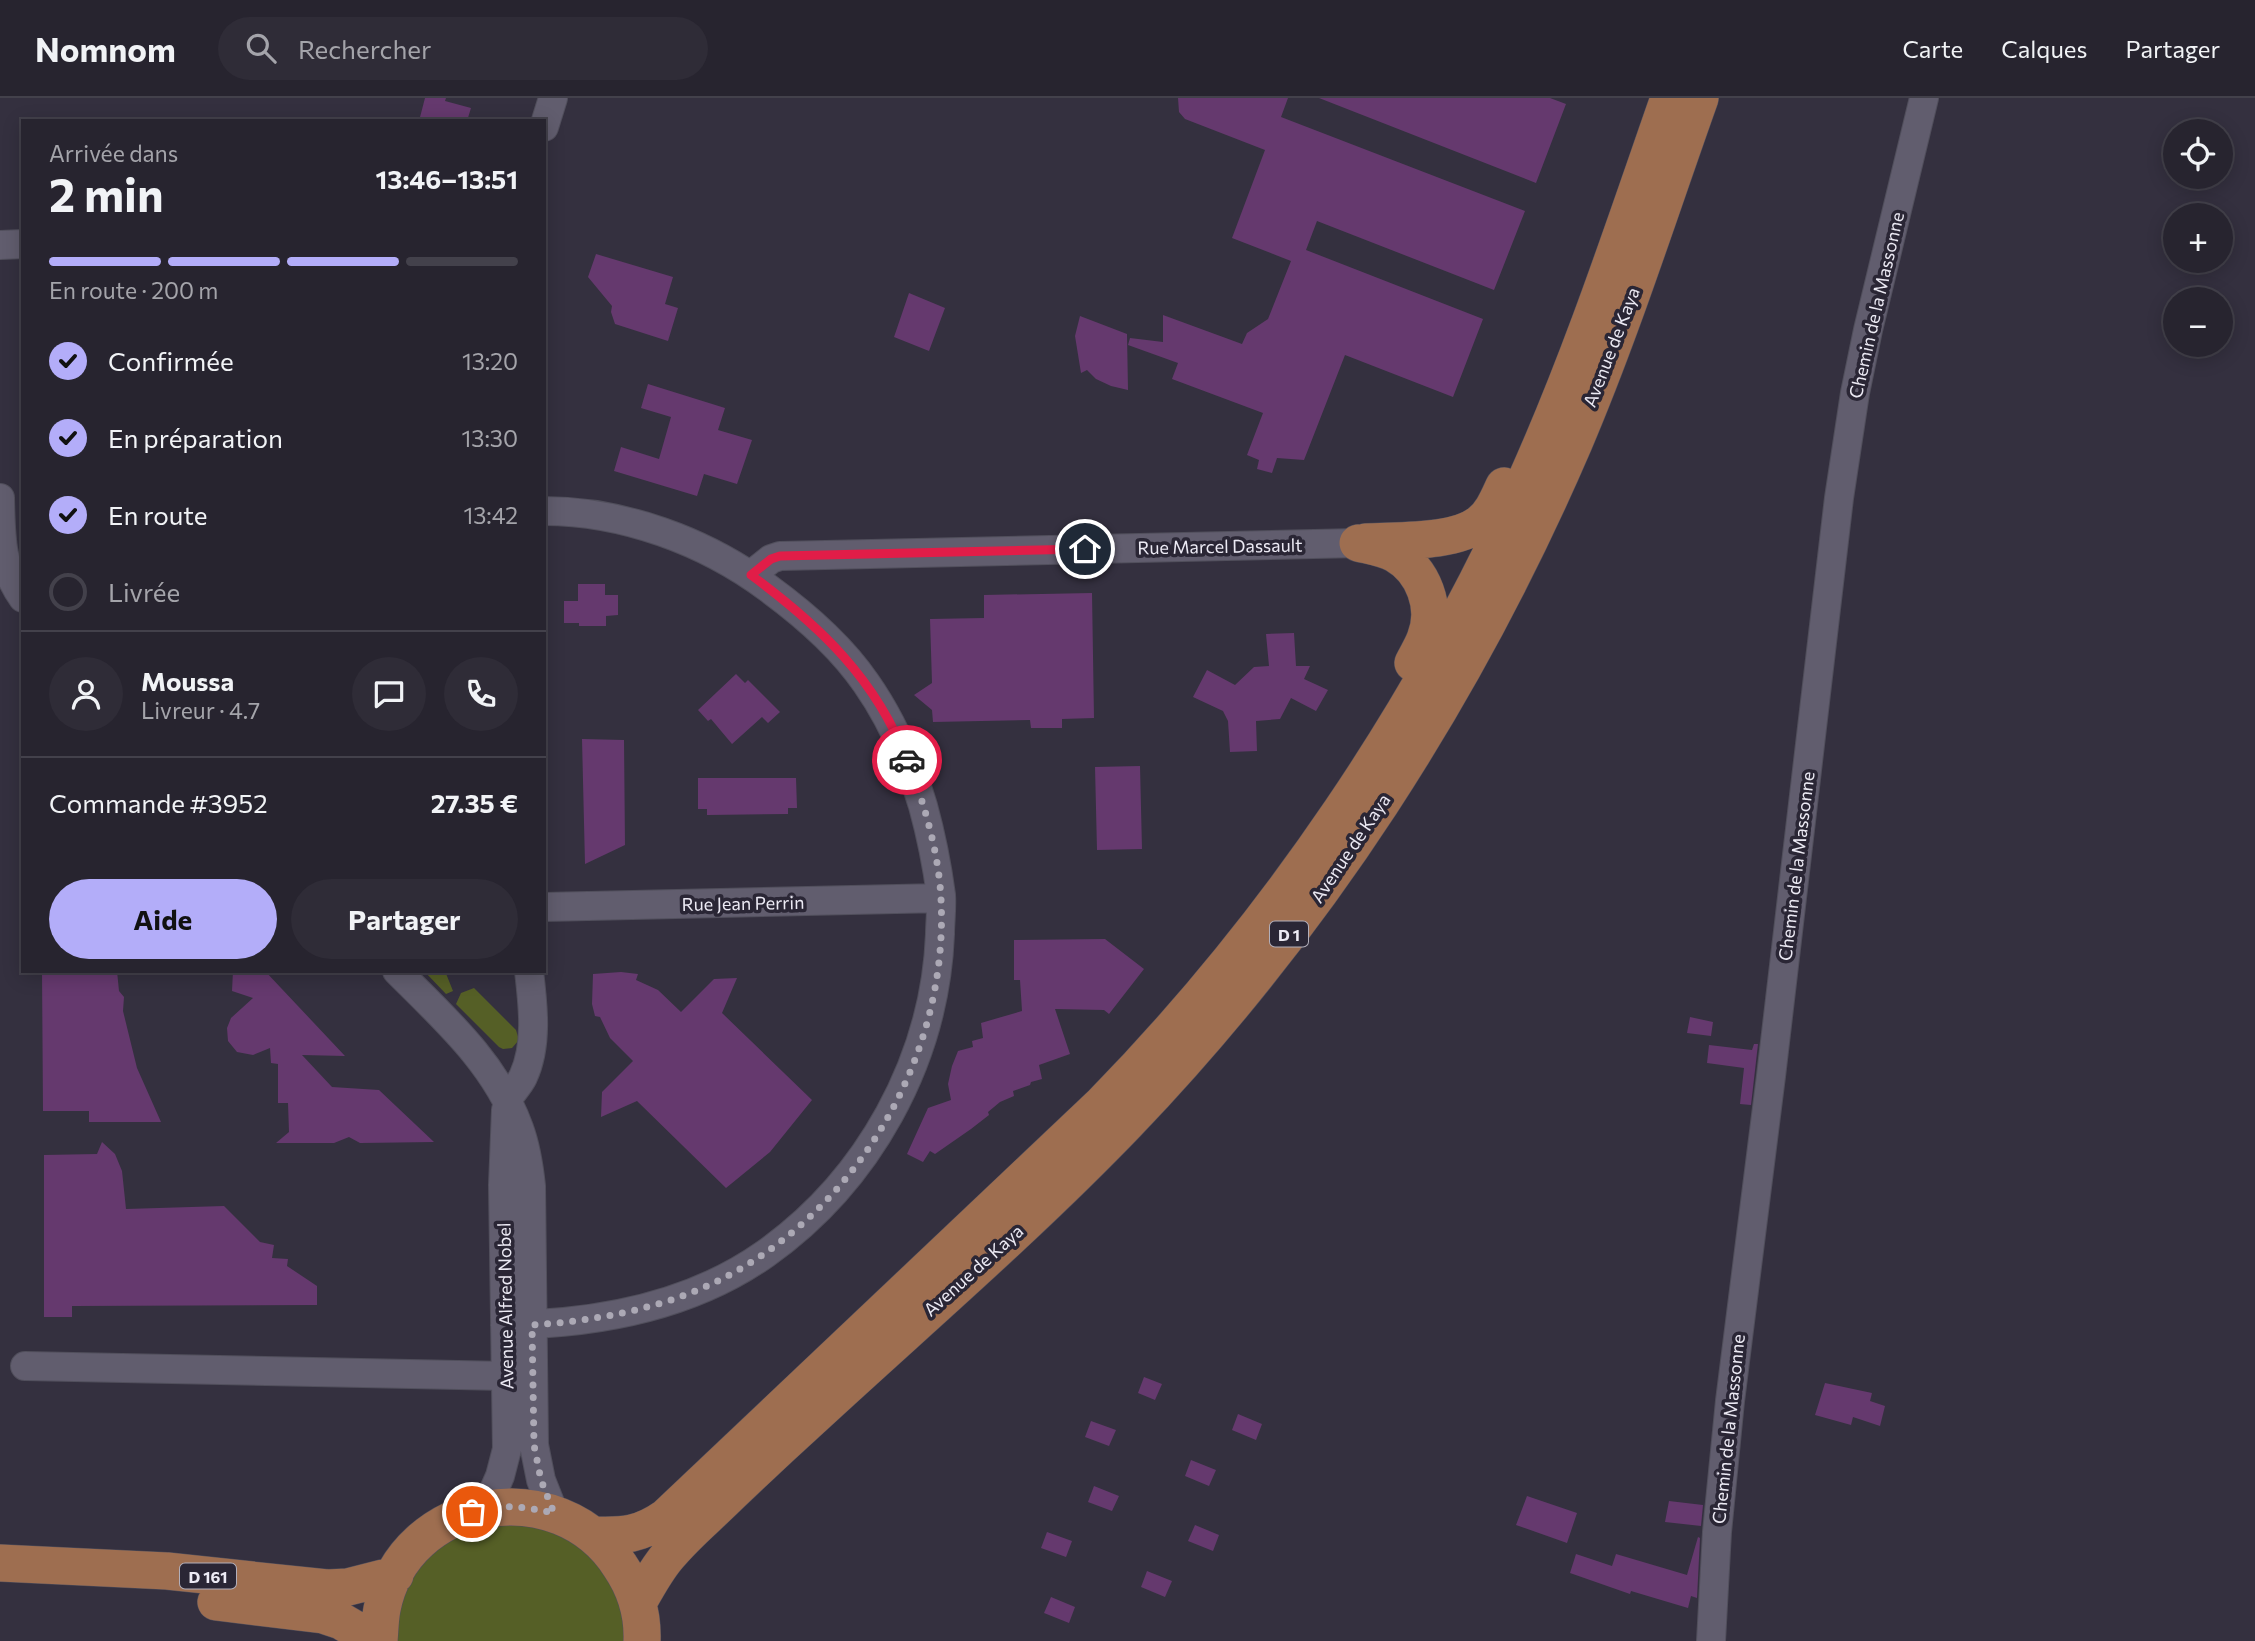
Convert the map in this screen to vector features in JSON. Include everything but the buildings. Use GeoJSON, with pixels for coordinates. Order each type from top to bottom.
{"type":"FeatureCollection","features":[{"type":"Feature","properties":{"kind":"main road","name":"Avenue de Kaya"},"geometry":{"type":"LineString","coordinates":[[594,1535],[621,1536],[637,1533],[666,1517],[1149,1057],[1283,893],[1365,777],[1478,579],[1524,483],[1568,378],[1669,98]]}},
{"type":"Feature","properties":{"kind":"main road","name":"Avenue de Kaya"},"geometry":{"type":"LineString","coordinates":[[638,1603],[671,1552],[755,1470],[1067,1184],[1144,1105],[1258,975],[1352,847],[1469,658],[1549,497],[1606,363],[1700,98]]}},
{"type":"Feature","properties":{"kind":"main road"},"geometry":{"type":"LineString","coordinates":[[1358,543],[1443,538],[1465,533],[1482,522],[1494,506],[1603,284]]}},
{"type":"Feature","properties":{"kind":"main road"},"geometry":{"type":"LineString","coordinates":[[1149,1057],[1334,796],[1426,637],[1429,601],[1418,574],[1393,553],[1358,543]]}},
{"type":"Feature","properties":{"kind":"main road"},"geometry":{"type":"LineString","coordinates":[[377,1641],[382,1608],[395,1575],[411,1551],[433,1531],[458,1516],[486,1507],[521,1506],[554,1513],[575,1522],[594,1535],[613,1554],[628,1577],[638,1603],[642,1641]]}},
{"type":"Feature","properties":{"kind":"main road","name":"D 161"},"geometry":{"type":"LineString","coordinates":[[9,1564],[167,1571],[327,1588],[348,1587],[395,1575]]}},
{"type":"Feature","properties":{"kind":"main road","name":"D 161"},"geometry":{"type":"LineString","coordinates":[[9,1564],[165,1596],[323,1615],[341,1621],[377,1641]]}},
{"type":"Feature","properties":{"kind":"street"},"geometry":{"type":"LineString","coordinates":[[546,121],[553,98]]}},
{"type":"Feature","properties":{"kind":"street","name":"Chemin de la Massonne"},"geometry":{"type":"LineString","coordinates":[[1711,1641],[1717,1532],[1730,1401],[1839,498],[1855,393],[1924,98]]}},
{"type":"Feature","properties":{"kind":"street"},"geometry":{"type":"LineString","coordinates":[[0,245],[21,244]]}},
{"type":"Feature","properties":{"kind":"street"},"geometry":{"type":"LineString","coordinates":[[0,498],[4,566],[21,595]]}},
{"type":"Feature","properties":{"kind":"street"},"geometry":{"type":"LineString","coordinates":[[519,1325],[618,1315],[670,1301],[718,1280],[762,1255],[804,1223],[839,1188],[867,1152],[893,1110],[913,1064],[935,985],[941,898],[931,834],[917,784],[888,718],[865,681],[835,646],[796,608],[751,575],[708,551],[664,533],[615,519],[566,511],[546,511]]}},
{"type":"Feature","properties":{"kind":"street","name":"Rue Marcel Dassault"},"geometry":{"type":"LineString","coordinates":[[751,575],[771,559],[780,556],[1358,543]]}},
{"type":"Feature","properties":{"kind":"street","name":"Rue Jean Perrin"},"geometry":{"type":"LineString","coordinates":[[546,907],[941,898]]}},
{"type":"Feature","properties":{"kind":"street","name":"Avenue Alfred Nobel"},"geometry":{"type":"LineString","coordinates":[[399,973],[479,1056],[507,1100],[520,1128],[527,1156],[531,1186],[519,1325],[506,1376],[507,1449],[500,1476],[486,1507]]}},
{"type":"Feature","properties":{"kind":"street"},"geometry":{"type":"LineString","coordinates":[[507,1100],[523,1077],[530,1054],[533,1026],[528,973]]}},
{"type":"Feature","properties":{"kind":"street","name":"Avenue Alfred Nobel"},"geometry":{"type":"LineString","coordinates":[[519,1325],[534,1445],[541,1480],[554,1513]]}},
{"type":"Feature","properties":{"kind":"street"},"geometry":{"type":"LineString","coordinates":[[25,1366],[506,1376]]}},
{"type":"Feature","properties":{"kind":"green space"},"geometry":{"type":"Polygon","coordinates":[[[426,973],[446,973],[453,991],[446,994],[426,973]]]}},
{"type":"Feature","properties":{"kind":"green space"},"geometry":{"type":"Polygon","coordinates":[[[474,988],[516,1030],[519,1040],[512,1048],[499,1047],[456,1004],[461,993],[474,988]]]}},
{"type":"Feature","properties":{"kind":"green space"},"geometry":{"type":"Polygon","coordinates":[[[534,1522],[582,1543],[616,1583],[629,1641],[394,1641],[400,1599],[430,1551],[480,1524],[534,1522]]]}},
{"type":"Feature","properties":{"kind":"way so far"},"geometry":{"type":"LineString","coordinates":[[472,1512],[486,1507],[521,1506],[554,1513],[536,1463],[532,1325],[618,1315],[670,1301],[718,1280],[762,1255],[804,1223],[839,1188],[867,1152],[893,1110],[913,1064],[930,1011],[939,957],[941,898],[931,834],[917,784],[907,760]]}},
{"type":"Feature","properties":{"kind":"route"},"geometry":{"type":"LineString","coordinates":[[907,760],[888,718],[865,681],[835,646],[796,608],[751,575],[771,559],[780,556],[1085,549]]}}]}
